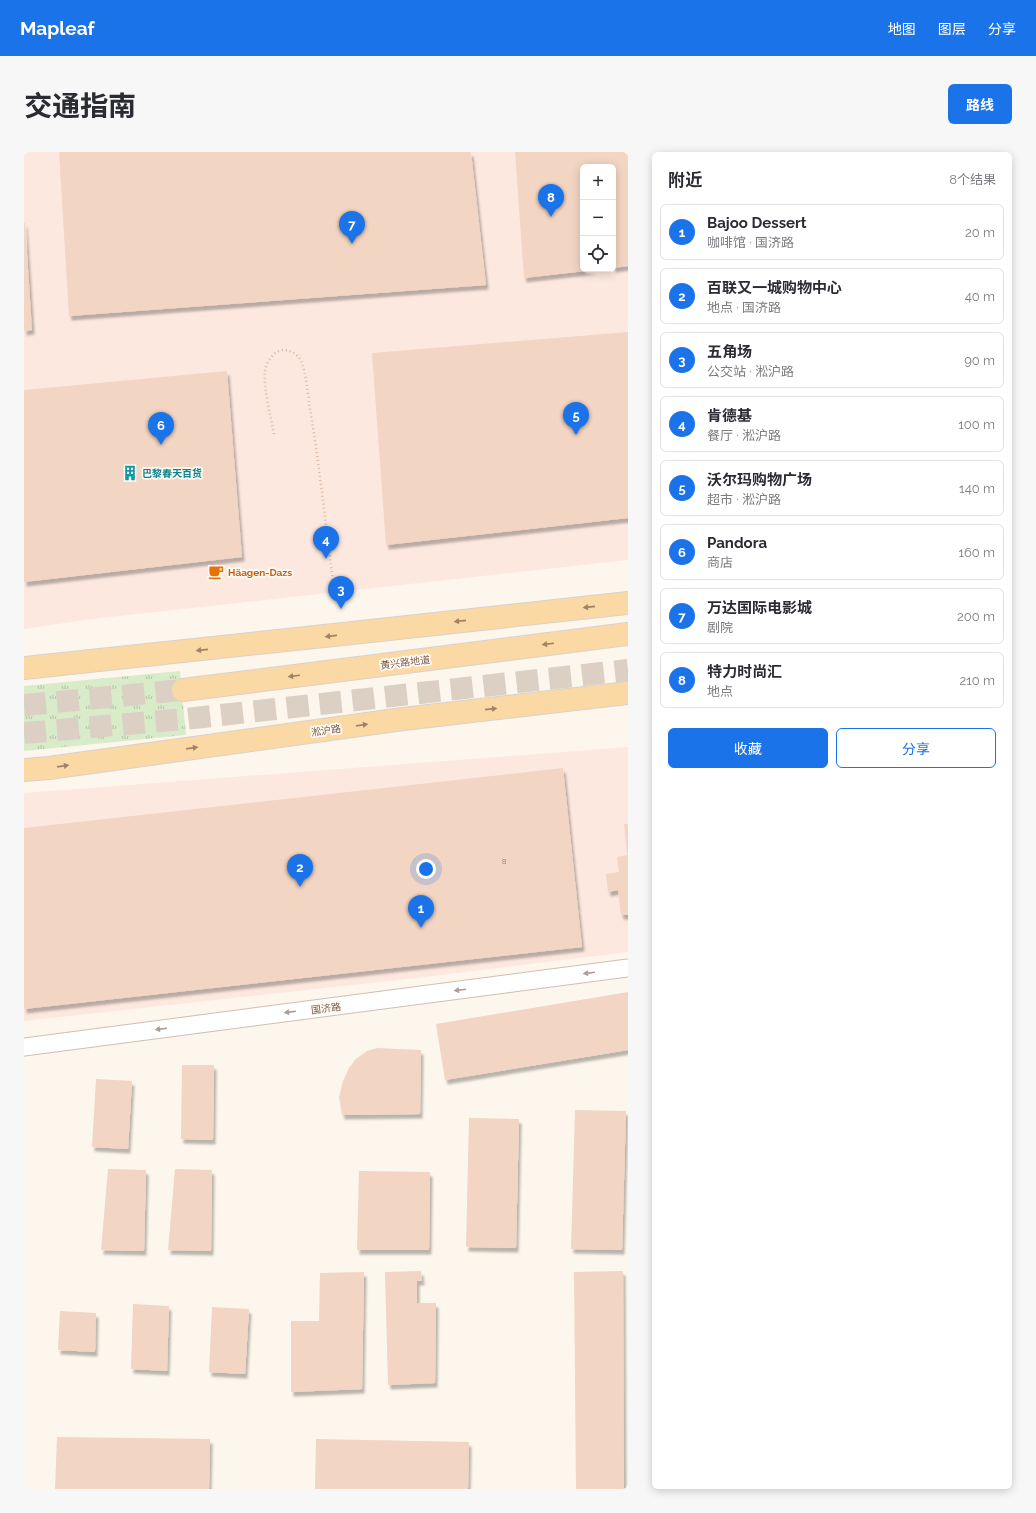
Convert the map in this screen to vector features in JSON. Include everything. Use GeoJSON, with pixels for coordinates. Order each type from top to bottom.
{"type":"FeatureCollection","features":[{"type":"Feature","properties":{"kind":"main road"},"geometry":{"type":"LineString","coordinates":[[24,668],[628,603]]}},
{"type":"Feature","properties":{"kind":"main road","name":"黄兴路地道"},"geometry":{"type":"LineString","coordinates":[[183,690],[628,634]]}},
{"type":"Feature","properties":{"kind":"main road","name":"淞沪路"},"geometry":{"type":"LineString","coordinates":[[24,770],[49,768],[403,719],[628,693]]}},
{"type":"Feature","properties":{"kind":"street","name":"国济路"},"geometry":{"type":"LineString","coordinates":[[24,1047],[628,968]]}},
{"type":"Feature","properties":{"kind":"path"},"geometry":{"type":"LineString","coordinates":[[274,434],[265,370],[273,354],[281,350],[289,350],[295,354],[301,362],[305,379],[313,426],[334,590]]}},
{"type":"Feature","properties":{"kind":"shaded area"},"geometry":{"type":"Polygon","coordinates":[[[24,152],[628,152],[628,560],[92,619],[24,629],[24,152]]]}},
{"type":"Feature","properties":{"kind":"shaded area"},"geometry":{"type":"Polygon","coordinates":[[[628,747],[628,952],[417,978],[24,1021],[24,793],[628,747]]]}},
{"type":"Feature","properties":{"kind":"green space"},"geometry":{"type":"Polygon","coordinates":[[[180,671],[186,735],[24,751],[24,686],[180,671]]]}},
{"type":"Feature","properties":{"kind":"building"},"geometry":{"type":"Polygon","coordinates":[[[59,152],[471,152],[486,285],[69,316],[59,152]]]}},
{"type":"Feature","properties":{"kind":"building"},"geometry":{"type":"Polygon","coordinates":[[[515,152],[628,152],[628,266],[616,268],[616,164],[580,164],[580,272],[524,278],[515,152]]]}},
{"type":"Feature","properties":{"kind":"building"},"geometry":{"type":"Polygon","coordinates":[[[24,223],[32,330],[24,331],[24,223]]]}},
{"type":"Feature","properties":{"kind":"building"},"geometry":{"type":"Polygon","coordinates":[[[628,332],[628,518],[386,545],[372,353],[628,332]]]}},
{"type":"Feature","properties":{"kind":"building","name":"巴黎春天百货"},"geometry":{"type":"Polygon","coordinates":[[[227,371],[242,557],[24,582],[24,390],[227,371]]]}},
{"type":"Feature","properties":{"kind":"building"},"geometry":{"type":"Polygon","coordinates":[[[563,768],[582,947],[24,1009],[24,828],[563,768]]]}},
{"type":"Feature","properties":{"kind":"building"},"geometry":{"type":"Polygon","coordinates":[[[624,824],[628,824],[628,854],[627,854],[624,824]]]}},
{"type":"Feature","properties":{"kind":"building"},"geometry":{"type":"Polygon","coordinates":[[[628,855],[628,915],[621,915],[618,890],[608,892],[606,874],[619,872],[617,857],[628,855]]]}},
{"type":"Feature","properties":{"kind":"building"},"geometry":{"type":"Polygon","coordinates":[[[628,992],[628,1050],[445,1080],[436,1024],[628,992]]]}},
{"type":"Feature","properties":{"kind":"building"},"geometry":{"type":"Polygon","coordinates":[[[377,1048],[421,1050],[420,1114],[342,1115],[339,1097],[343,1081],[349,1068],[356,1059],[367,1051],[377,1048]]]}},
{"type":"Feature","properties":{"kind":"building"},"geometry":{"type":"Polygon","coordinates":[[[182,1065],[214,1065],[213,1140],[181,1139],[182,1065]]]}},
{"type":"Feature","properties":{"kind":"building"},"geometry":{"type":"Polygon","coordinates":[[[96,1079],[132,1081],[128,1149],[92,1147],[96,1079]]]}},
{"type":"Feature","properties":{"kind":"building"},"geometry":{"type":"Polygon","coordinates":[[[575,1110],[626,1111],[622,1250],[571,1249],[575,1110]]]}},
{"type":"Feature","properties":{"kind":"building"},"geometry":{"type":"Polygon","coordinates":[[[469,1118],[519,1119],[516,1248],[466,1247],[469,1118]]]}},
{"type":"Feature","properties":{"kind":"building"},"geometry":{"type":"Polygon","coordinates":[[[108,1169],[146,1170],[144,1251],[101,1250],[108,1169]]]}},
{"type":"Feature","properties":{"kind":"building"},"geometry":{"type":"Polygon","coordinates":[[[175,1169],[212,1170],[211,1251],[168,1250],[175,1169]]]}},
{"type":"Feature","properties":{"kind":"building"},"geometry":{"type":"Polygon","coordinates":[[[359,1171],[430,1172],[429,1250],[357,1250],[359,1171]]]}},
{"type":"Feature","properties":{"kind":"building"},"geometry":{"type":"Polygon","coordinates":[[[421,1271],[422,1281],[417,1281],[417,1303],[436,1303],[435,1383],[388,1385],[385,1272],[421,1271]]]}},
{"type":"Feature","properties":{"kind":"building"},"geometry":{"type":"Polygon","coordinates":[[[623,1271],[624,1489],[576,1489],[574,1272],[623,1271]]]}},
{"type":"Feature","properties":{"kind":"building"},"geometry":{"type":"Polygon","coordinates":[[[364,1272],[362,1389],[291,1392],[291,1321],[319,1321],[320,1273],[364,1272]]]}},
{"type":"Feature","properties":{"kind":"building"},"geometry":{"type":"Polygon","coordinates":[[[133,1304],[169,1306],[167,1371],[131,1369],[133,1304]]]}},
{"type":"Feature","properties":{"kind":"building"},"geometry":{"type":"Polygon","coordinates":[[[212,1307],[249,1309],[245,1374],[209,1372],[212,1307]]]}},
{"type":"Feature","properties":{"kind":"building"},"geometry":{"type":"Polygon","coordinates":[[[60,1311],[96,1313],[95,1352],[58,1350],[60,1311]]]}},
{"type":"Feature","properties":{"kind":"building"},"geometry":{"type":"Polygon","coordinates":[[[57,1437],[210,1439],[209,1489],[55,1489],[57,1437]]]}},
{"type":"Feature","properties":{"kind":"building"},"geometry":{"type":"Polygon","coordinates":[[[316,1439],[469,1442],[468,1489],[315,1489],[316,1439]]]}},
{"type":"Feature","properties":{"kind":"tunnel"},"geometry":{"type":"LineString","coordinates":[[24,733],[185,719],[628,670]]}},
{"type":"Feature","properties":{"kind":"tunnel"},"geometry":{"type":"LineString","coordinates":[[24,705],[183,690]]}},
{"type":"Feature","properties":{"kind":"place","name":"特力时尚汇"},"geometry":{"type":"Point","coordinates":[551,217]}},
{"type":"Feature","properties":{"kind":"place","name":"万达国际电影城"},"geometry":{"type":"Point","coordinates":[352,244]}},
{"type":"Feature","properties":{"kind":"place","name":"沃尔玛购物广场"},"geometry":{"type":"Point","coordinates":[576,435]}},
{"type":"Feature","properties":{"kind":"place","name":"Pandora"},"geometry":{"type":"Point","coordinates":[161,445]}},
{"type":"Feature","properties":{"kind":"place","name":"巴黎春天百货"},"geometry":{"type":"Point","coordinates":[130,473]}},
{"type":"Feature","properties":{"kind":"place","name":"肯德基"},"geometry":{"type":"Point","coordinates":[326,559]}},
{"type":"Feature","properties":{"kind":"place","name":"Häagen-Dazs"},"geometry":{"type":"Point","coordinates":[216,572]}},
{"type":"Feature","properties":{"kind":"place","name":"五角场"},"geometry":{"type":"Point","coordinates":[341,609]}},
{"type":"Feature","properties":{"kind":"place","name":"百联又一城购物中心"},"geometry":{"type":"Point","coordinates":[300,887]}},
{"type":"Feature","properties":{"kind":"place","name":"Bajoo Dessert"},"geometry":{"type":"Point","coordinates":[421,928]}}]}
